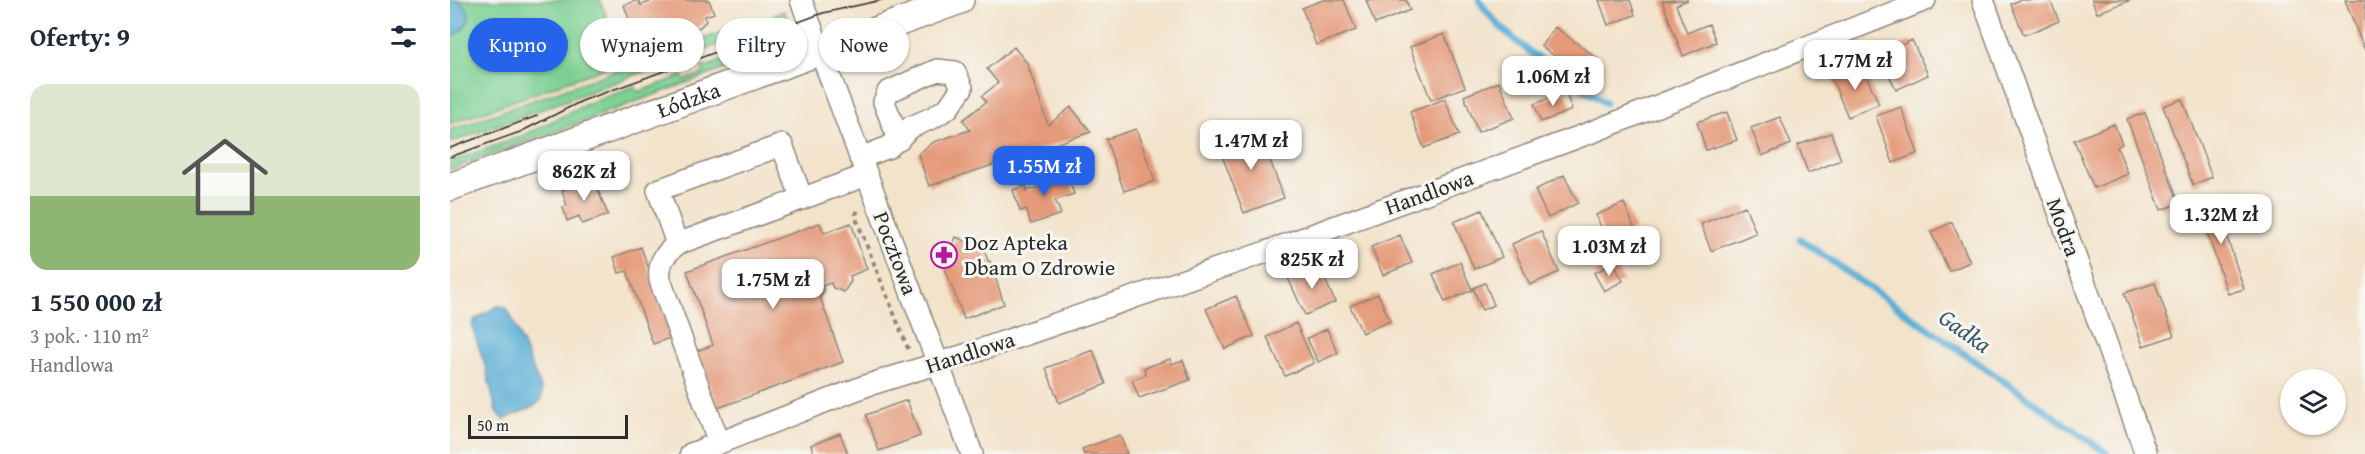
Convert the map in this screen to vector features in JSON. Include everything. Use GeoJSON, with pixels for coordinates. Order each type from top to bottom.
{"type":"FeatureCollection","features":[{"type":"Feature","properties":{"kind":"main road","name":"Łódzka"},"geometry":{"type":"LineString","coordinates":[[909,19],[960,0]]}},
{"type":"Feature","properties":{"kind":"main road","name":"Łódzka"},"geometry":{"type":"LineString","coordinates":[[450,187],[819,52]]}},
{"type":"Feature","properties":{"kind":"street","name":"Pocztowa"},"geometry":{"type":"LineString","coordinates":[[801,0],[819,49]]}},
{"type":"Feature","properties":{"kind":"street","name":"Handlowa"},"geometry":{"type":"LineString","coordinates":[[691,454],[865,386],[968,354],[1300,240],[1592,132],[1925,0]]}},
{"type":"Feature","properties":{"kind":"street","name":"Modra"},"geometry":{"type":"LineString","coordinates":[[1983,0],[2146,454]]}},
{"type":"Feature","properties":{"kind":"street","name":"Pocztowa"},"geometry":{"type":"LineString","coordinates":[[828,72],[972,454]]}},
{"type":"Feature","properties":{"kind":"street"},"geometry":{"type":"LineString","coordinates":[[719,443],[660,280],[658,266],[666,253],[677,244],[802,199],[864,167],[899,140]]}},
{"type":"Feature","properties":{"kind":"street"},"geometry":{"type":"LineString","coordinates":[[677,244],[658,190],[782,145],[802,199]]}},
{"type":"Feature","properties":{"kind":"green space"},"geometry":{"type":"Polygon","coordinates":[[[450,0],[600,0],[607,18],[580,18],[580,72],[594,72],[450,124],[450,0]]]}},
{"type":"Feature","properties":{"kind":"green space"},"geometry":{"type":"Polygon","coordinates":[[[784,11],[787,18],[766,18],[784,11]]]}},
{"type":"Feature","properties":{"kind":"green space"},"geometry":{"type":"Polygon","coordinates":[[[716,34],[716,45],[704,50],[704,39],[716,34]]]}},
{"type":"Feature","properties":{"kind":"green space"},"geometry":{"type":"Polygon","coordinates":[[[716,63],[716,72],[450,170],[450,162],[522,136],[587,104],[635,86],[638,92],[682,76],[684,80],[704,73],[704,67],[716,63]]]}},
{"type":"Feature","properties":{"kind":"green space"},"geometry":{"type":"Polygon","coordinates":[[[611,72],[643,72],[450,143],[450,130],[611,72]]]}},
{"type":"Feature","properties":{"kind":"water"},"geometry":{"type":"Polygon","coordinates":[[[450,0],[464,5],[469,16],[464,28],[450,39],[450,0]]]}},
{"type":"Feature","properties":{"kind":"water"},"geometry":{"type":"Polygon","coordinates":[[[498,306],[506,307],[511,316],[542,391],[541,400],[534,406],[503,420],[496,411],[486,368],[472,327],[474,320],[498,306]]]}},
{"type":"Feature","properties":{"kind":"building"},"geometry":{"type":"Polygon","coordinates":[[[638,0],[641,5],[650,0],[709,0],[714,13],[705,16],[704,23],[704,18],[629,18],[624,5],[638,0]]]}},
{"type":"Feature","properties":{"kind":"building"},"geometry":{"type":"Polygon","coordinates":[[[1323,0],[1344,0],[1356,30],[1316,45],[1302,8],[1323,0]]]}},
{"type":"Feature","properties":{"kind":"building"},"geometry":{"type":"Polygon","coordinates":[[[1366,0],[1406,0],[1410,10],[1375,24],[1366,0]]]}},
{"type":"Feature","properties":{"kind":"building"},"geometry":{"type":"Polygon","coordinates":[[[1599,0],[1630,0],[1635,15],[1608,25],[1599,0]]]}},
{"type":"Feature","properties":{"kind":"building"},"geometry":{"type":"Polygon","coordinates":[[[1688,0],[1676,5],[1687,33],[1709,24],[1716,42],[1683,56],[1662,1],[1688,0]]]}},
{"type":"Feature","properties":{"kind":"building"},"geometry":{"type":"Polygon","coordinates":[[[2020,0],[2050,0],[2059,21],[2024,35],[2011,4],[2020,0]]]}},
{"type":"Feature","properties":{"kind":"building"},"geometry":{"type":"Polygon","coordinates":[[[2092,0],[2131,0],[2097,13],[2092,0]]]}},
{"type":"Feature","properties":{"kind":"building"},"geometry":{"type":"Polygon","coordinates":[[[2345,0],[2365,0],[2365,51],[2345,0]]]}},
{"type":"Feature","properties":{"kind":"building"},"geometry":{"type":"Polygon","coordinates":[[[1555,27],[1598,59],[1586,75],[1565,59],[1563,62],[1541,46],[1555,27]]]}},
{"type":"Feature","properties":{"kind":"building"},"geometry":{"type":"Polygon","coordinates":[[[1444,34],[1465,87],[1431,100],[1410,47],[1444,34]]]}},
{"type":"Feature","properties":{"kind":"building"},"geometry":{"type":"Polygon","coordinates":[[[1912,40],[1928,75],[1896,90],[1880,55],[1912,40]]]}},
{"type":"Feature","properties":{"kind":"building"},"geometry":{"type":"Polygon","coordinates":[[[1014,47],[1027,63],[1048,125],[1071,107],[1091,132],[1017,157],[1013,153],[1002,162],[929,186],[918,154],[934,142],[970,130],[963,120],[986,102],[982,96],[998,83],[987,69],[1014,47]]]}},
{"type":"Feature","properties":{"kind":"building"},"geometry":{"type":"Polygon","coordinates":[[[1861,64],[1879,104],[1848,117],[1831,77],[1861,64]]]}},
{"type":"Feature","properties":{"kind":"building"},"geometry":{"type":"Polygon","coordinates":[[[1499,82],[1514,118],[1478,132],[1464,96],[1499,82]]]}},
{"type":"Feature","properties":{"kind":"building"},"geometry":{"type":"Polygon","coordinates":[[[1566,92],[1572,110],[1541,122],[1534,104],[1566,92]]]}},
{"type":"Feature","properties":{"kind":"building"},"geometry":{"type":"Polygon","coordinates":[[[1445,99],[1459,135],[1424,148],[1410,112],[1445,99]]]}},
{"type":"Feature","properties":{"kind":"building"},"geometry":{"type":"Polygon","coordinates":[[[2182,99],[2212,177],[2193,185],[2163,106],[2182,99]]]}},
{"type":"Feature","properties":{"kind":"building"},"geometry":{"type":"Polygon","coordinates":[[[1901,107],[1918,153],[1893,163],[1876,116],[1901,107]]]}},
{"type":"Feature","properties":{"kind":"building"},"geometry":{"type":"Polygon","coordinates":[[[1727,112],[1737,140],[1706,150],[1697,122],[1727,112]]]}},
{"type":"Feature","properties":{"kind":"building"},"geometry":{"type":"Polygon","coordinates":[[[2145,113],[2179,203],[2161,210],[2127,119],[2145,113]]]}},
{"type":"Feature","properties":{"kind":"building"},"geometry":{"type":"Polygon","coordinates":[[[1780,117],[1791,144],[1762,156],[1751,128],[1780,117]]]}},
{"type":"Feature","properties":{"kind":"building"},"geometry":{"type":"Polygon","coordinates":[[[2114,124],[2122,144],[2117,147],[2128,174],[2094,188],[2074,140],[2114,124]]]}},
{"type":"Feature","properties":{"kind":"building"},"geometry":{"type":"Polygon","coordinates":[[[1136,129],[1155,181],[1124,191],[1106,139],[1136,129]]]}},
{"type":"Feature","properties":{"kind":"building"},"geometry":{"type":"Polygon","coordinates":[[[1259,130],[1284,198],[1244,213],[1218,145],[1259,130]]]}},
{"type":"Feature","properties":{"kind":"building"},"geometry":{"type":"Polygon","coordinates":[[[1831,133],[1841,160],[1808,173],[1798,145],[1831,133]]]}},
{"type":"Feature","properties":{"kind":"building"},"geometry":{"type":"Polygon","coordinates":[[[1066,170],[1074,194],[1055,200],[1061,214],[1031,224],[1026,209],[1020,211],[1013,190],[1026,186],[1027,191],[1048,184],[1046,177],[1066,170]]]}},
{"type":"Feature","properties":{"kind":"building"},"geometry":{"type":"Polygon","coordinates":[[[1564,175],[1578,203],[1548,218],[1535,190],[1564,175]]]}},
{"type":"Feature","properties":{"kind":"building"},"geometry":{"type":"Polygon","coordinates":[[[593,178],[608,215],[582,224],[579,216],[567,221],[563,207],[567,206],[562,190],[593,178]]]}},
{"type":"Feature","properties":{"kind":"building"},"geometry":{"type":"Polygon","coordinates":[[[2214,197],[2244,289],[2228,294],[2197,203],[2214,197]]]}},
{"type":"Feature","properties":{"kind":"building"},"geometry":{"type":"Polygon","coordinates":[[[1624,203],[1635,229],[1607,241],[1596,215],[1624,203]]]}},
{"type":"Feature","properties":{"kind":"building"},"geometry":{"type":"Polygon","coordinates":[[[1745,206],[1756,233],[1711,251],[1701,224],[1745,206]]]}},
{"type":"Feature","properties":{"kind":"building"},"geometry":{"type":"Polygon","coordinates":[[[1482,210],[1502,257],[1474,269],[1454,222],[1482,210]]]}},
{"type":"Feature","properties":{"kind":"building"},"geometry":{"type":"Polygon","coordinates":[[[1952,222],[1970,262],[1949,271],[1931,232],[1952,222]]]}},
{"type":"Feature","properties":{"kind":"building"},"geometry":{"type":"Polygon","coordinates":[[[820,223],[824,233],[851,223],[867,269],[850,276],[851,281],[844,292],[833,288],[831,283],[822,286],[824,291],[820,297],[843,362],[718,408],[697,351],[713,345],[687,271],[820,223]]]}},
{"type":"Feature","properties":{"kind":"building"},"geometry":{"type":"Polygon","coordinates":[[[1541,231],[1559,272],[1530,285],[1512,244],[1541,231]]]}},
{"type":"Feature","properties":{"kind":"building"},"geometry":{"type":"Polygon","coordinates":[[[1400,235],[1412,263],[1383,275],[1371,247],[1400,235]]]}},
{"type":"Feature","properties":{"kind":"building"},"geometry":{"type":"Polygon","coordinates":[[[956,237],[968,242],[980,238],[1004,304],[964,319],[939,253],[951,248],[956,237]]]}},
{"type":"Feature","properties":{"kind":"building"},"geometry":{"type":"Polygon","coordinates":[[[641,247],[673,337],[653,344],[627,271],[619,273],[614,257],[641,247]]]}},
{"type":"Feature","properties":{"kind":"building"},"geometry":{"type":"Polygon","coordinates":[[[1460,262],[1472,290],[1445,302],[1433,274],[1460,262]]]}},
{"type":"Feature","properties":{"kind":"building"},"geometry":{"type":"Polygon","coordinates":[[[1614,263],[1623,281],[1604,291],[1594,273],[1614,263]]]}},
{"type":"Feature","properties":{"kind":"building"},"geometry":{"type":"Polygon","coordinates":[[[1319,265],[1335,302],[1305,315],[1288,278],[1319,265]]]}},
{"type":"Feature","properties":{"kind":"building"},"geometry":{"type":"Polygon","coordinates":[[[1485,283],[1494,305],[1482,310],[1473,288],[1485,283]]]}},
{"type":"Feature","properties":{"kind":"building"},"geometry":{"type":"Polygon","coordinates":[[[2155,283],[2174,336],[2143,346],[2124,293],[2155,283]]]}},
{"type":"Feature","properties":{"kind":"building"},"geometry":{"type":"Polygon","coordinates":[[[1378,294],[1390,321],[1362,333],[1350,306],[1378,294]]]}},
{"type":"Feature","properties":{"kind":"building"},"geometry":{"type":"Polygon","coordinates":[[[1236,296],[1254,336],[1225,349],[1206,309],[1236,296]]]}},
{"type":"Feature","properties":{"kind":"building"},"geometry":{"type":"Polygon","coordinates":[[[1296,323],[1314,363],[1285,376],[1267,337],[1296,323]]]}},
{"type":"Feature","properties":{"kind":"building"},"geometry":{"type":"Polygon","coordinates":[[[1327,329],[1338,353],[1318,362],[1307,338],[1327,329]]]}},
{"type":"Feature","properties":{"kind":"building"},"geometry":{"type":"Polygon","coordinates":[[[1093,350],[1106,384],[1059,403],[1046,368],[1093,350]]]}},
{"type":"Feature","properties":{"kind":"building"},"geometry":{"type":"Polygon","coordinates":[[[1170,359],[1172,364],[1183,360],[1190,380],[1139,398],[1132,380],[1146,375],[1144,368],[1170,359]]]}},
{"type":"Feature","properties":{"kind":"building"},"geometry":{"type":"Polygon","coordinates":[[[907,400],[920,436],[879,451],[866,415],[907,400]]]}},
{"type":"Feature","properties":{"kind":"building"},"geometry":{"type":"Polygon","coordinates":[[[840,433],[848,454],[814,454],[811,445],[840,433]]]}},
{"type":"Feature","properties":{"kind":"building"},"geometry":{"type":"Polygon","coordinates":[[[1120,435],[1127,454],[1084,454],[1082,449],[1120,435]]]}},
{"type":"Feature","properties":{"kind":"waterway","name":"Gadka"},"geometry":{"type":"LineString","coordinates":[[1479,0],[1489,15],[1519,43],[1605,103]]}},
{"type":"Feature","properties":{"kind":"waterway","name":"Gadka"},"geometry":{"type":"LineString","coordinates":[[1800,239],[2108,454]]}},
{"type":"Feature","properties":{"kind":"tram line"},"geometry":{"type":"LineString","coordinates":[[450,157],[520,132],[582,101],[823,13],[882,0]]}},
{"type":"Feature","properties":{"kind":"tram line"},"geometry":{"type":"LineString","coordinates":[[450,148],[537,116]]}},
{"type":"Feature","properties":{"kind":"place","name":"Doz Apteka Dbam O Zdrowie"},"geometry":{"type":"Point","coordinates":[944,255]}}]}
